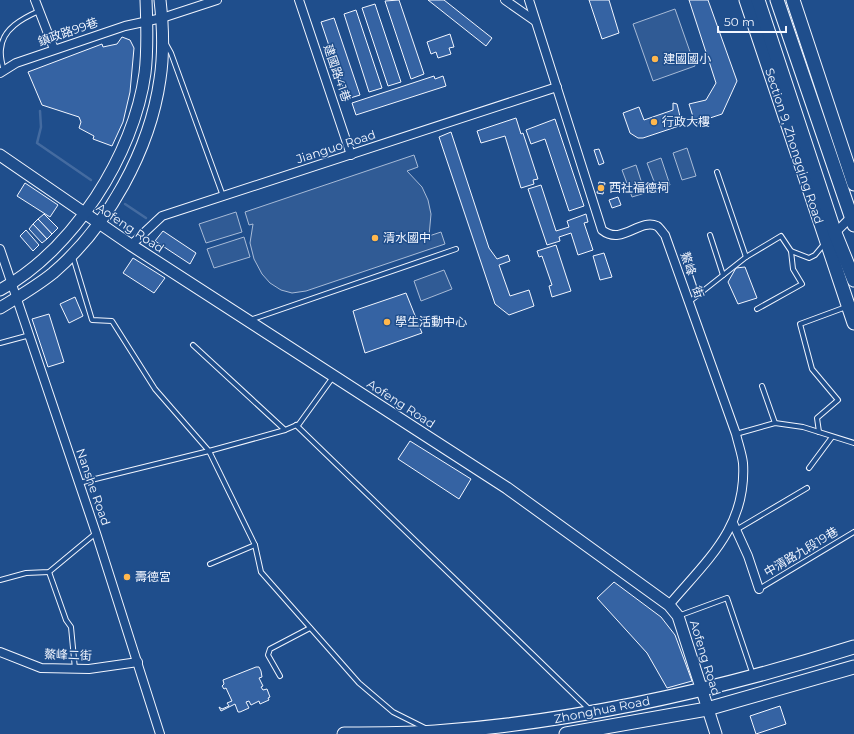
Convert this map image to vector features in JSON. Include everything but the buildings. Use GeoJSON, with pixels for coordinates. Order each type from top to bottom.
{"type":"FeatureCollection","features":[{"type":"Feature","properties":{"kind":"main road","name":"Section 9, Zhongqing Road"},"geometry":{"type":"LineString","coordinates":[[746,0],[854,323]]}},
{"type":"Feature","properties":{"kind":"main road","name":"Section 9, Zhongqing Road"},"geometry":{"type":"LineString","coordinates":[[758,0],[835,233],[854,280]]}},
{"type":"Feature","properties":{"kind":"main road"},"geometry":{"type":"LineString","coordinates":[[777,0],[854,219]]}},
{"type":"Feature","properties":{"kind":"main road"},"geometry":{"type":"LineString","coordinates":[[793,0],[854,184]]}},
{"type":"Feature","properties":{"kind":"main road","name":"Section 9, Zhongqing Road"},"geometry":{"type":"LineString","coordinates":[[835,233],[843,291]]}},
{"type":"Feature","properties":{"kind":"main road","name":"Zhonghua Road"},"geometry":{"type":"LineString","coordinates":[[344,734],[434,733],[540,722],[593,713],[702,691],[854,647]]}},
{"type":"Feature","properties":{"kind":"main road","name":"Zhonghua Road"},"geometry":{"type":"LineString","coordinates":[[566,734],[707,709],[854,667]]}},
{"type":"Feature","properties":{"kind":"street"},"geometry":{"type":"LineString","coordinates":[[35,0],[54,49]]}},
{"type":"Feature","properties":{"kind":"street"},"geometry":{"type":"LineString","coordinates":[[0,290],[35,266],[68,233],[84,212],[114,166],[134,119],[145,73],[147,21],[146,0]]}},
{"type":"Feature","properties":{"kind":"street"},"geometry":{"type":"LineString","coordinates":[[0,308],[18,298],[53,273],[72,255],[99,223],[134,166],[148,128],[160,79],[162,18],[160,0]]}},
{"type":"Feature","properties":{"kind":"street","name":"鎮政路99巷"},"geometry":{"type":"LineString","coordinates":[[2,72],[16,63],[54,49],[125,26],[162,18],[217,0]]}},
{"type":"Feature","properties":{"kind":"street","name":"建國路41巷"},"geometry":{"type":"LineString","coordinates":[[299,0],[351,154]]}},
{"type":"Feature","properties":{"kind":"street"},"geometry":{"type":"LineString","coordinates":[[505,0],[536,21]]}},
{"type":"Feature","properties":{"kind":"street","name":"鰲峰一街"},"geometry":{"type":"LineString","coordinates":[[529,0],[602,230],[608,235],[616,236],[649,225],[658,227],[665,236],[736,434],[743,462],[743,488],[735,526],[725,540],[669,605]]}},
{"type":"Feature","properties":{"kind":"street","name":"Jianguo Road"},"geometry":{"type":"LineString","coordinates":[[131,245],[162,216],[557,87]]}},
{"type":"Feature","properties":{"kind":"street","name":"Aofeng Road"},"geometry":{"type":"LineString","coordinates":[[0,155],[131,245],[508,488],[669,605],[678,616],[716,734]]}},
{"type":"Feature","properties":{"kind":"street"},"geometry":{"type":"LineString","coordinates":[[826,242],[835,233],[854,219]]}},
{"type":"Feature","properties":{"kind":"street","name":"Nanshe Road"},"geometry":{"type":"LineString","coordinates":[[0,249],[18,298],[96,533],[160,734]]}},
{"type":"Feature","properties":{"kind":"street"},"geometry":{"type":"LineString","coordinates":[[735,526],[748,556],[759,589]]}},
{"type":"Feature","properties":{"kind":"street","name":"鰲峰二街"},"geometry":{"type":"LineString","coordinates":[[0,652],[41,668],[89,669],[138,662]]}},
{"type":"Feature","properties":{"kind":"lane"},"geometry":{"type":"LineString","coordinates":[[2,72],[0,51],[3,38],[20,20],[39,11]]}},
{"type":"Feature","properties":{"kind":"lane"},"geometry":{"type":"LineString","coordinates":[[162,37],[171,53],[223,197]]}},
{"type":"Feature","properties":{"kind":"lane"},"geometry":{"type":"LineString","coordinates":[[717,172],[746,257]]}},
{"type":"Feature","properties":{"kind":"lane"},"geometry":{"type":"LineString","coordinates":[[710,235],[723,275]]}},
{"type":"Feature","properties":{"kind":"lane"},"geometry":{"type":"LineString","coordinates":[[688,303],[746,257],[781,236],[791,251],[793,269],[802,284],[757,309]]}},
{"type":"Feature","properties":{"kind":"lane"},"geometry":{"type":"LineString","coordinates":[[791,251],[809,258],[814,255],[826,242]]}},
{"type":"Feature","properties":{"kind":"lane"},"geometry":{"type":"LineString","coordinates":[[249,321],[456,249]]}},
{"type":"Feature","properties":{"kind":"lane"},"geometry":{"type":"LineString","coordinates":[[72,255],[92,320],[112,321],[155,388],[209,452],[255,545],[261,572],[359,683],[393,712],[434,733]]}},
{"type":"Feature","properties":{"kind":"lane"},"geometry":{"type":"LineString","coordinates":[[819,432],[817,418],[838,400],[812,369],[800,324],[848,306]]}},
{"type":"Feature","properties":{"kind":"lane"},"geometry":{"type":"LineString","coordinates":[[0,343],[30,335]]}},
{"type":"Feature","properties":{"kind":"lane"},"geometry":{"type":"LineString","coordinates":[[193,345],[285,430]]}},
{"type":"Feature","properties":{"kind":"lane"},"geometry":{"type":"LineString","coordinates":[[79,483],[209,452],[285,430],[296,425],[307,413],[333,376]]}},
{"type":"Feature","properties":{"kind":"lane"},"geometry":{"type":"LineString","coordinates":[[762,386],[775,423]]}},
{"type":"Feature","properties":{"kind":"lane"},"geometry":{"type":"LineString","coordinates":[[736,434],[775,423],[803,427],[854,443]]}},
{"type":"Feature","properties":{"kind":"lane"},"geometry":{"type":"LineString","coordinates":[[296,425],[593,713]]}},
{"type":"Feature","properties":{"kind":"lane"},"geometry":{"type":"LineString","coordinates":[[809,468],[832,437]]}},
{"type":"Feature","properties":{"kind":"lane"},"geometry":{"type":"LineString","coordinates":[[735,526],[806,488]]}},
{"type":"Feature","properties":{"kind":"lane","name":"中清路九段19巷"},"geometry":{"type":"LineString","coordinates":[[759,589],[854,532]]}},
{"type":"Feature","properties":{"kind":"lane"},"geometry":{"type":"LineString","coordinates":[[0,580],[26,573],[50,572],[96,533]]}},
{"type":"Feature","properties":{"kind":"lane"},"geometry":{"type":"LineString","coordinates":[[210,564],[255,545]]}},
{"type":"Feature","properties":{"kind":"lane"},"geometry":{"type":"LineString","coordinates":[[50,572],[66,620],[71,626],[74,669]]}},
{"type":"Feature","properties":{"kind":"lane"},"geometry":{"type":"LineString","coordinates":[[678,616],[727,598],[754,677]]}},
{"type":"Feature","properties":{"kind":"lane"},"geometry":{"type":"LineString","coordinates":[[280,676],[268,655],[270,649],[310,628]]}},
{"type":"Feature","properties":{"kind":"shaded area"},"geometry":{"type":"Polygon","coordinates":[[[675,9],[695,66],[653,81],[633,24],[675,9]]]}},
{"type":"Feature","properties":{"kind":"shaded area"},"geometry":{"type":"Polygon","coordinates":[[[687,148],[696,176],[682,180],[673,153],[687,148]]]}},
{"type":"Feature","properties":{"kind":"shaded area"},"geometry":{"type":"Polygon","coordinates":[[[414,155],[418,167],[407,171],[422,187],[428,200],[431,214],[429,236],[441,232],[445,244],[306,291],[292,293],[281,290],[270,283],[262,274],[254,259],[250,243],[253,224],[249,225],[245,212],[414,155]]]}},
{"type":"Feature","properties":{"kind":"shaded area"},"geometry":{"type":"Polygon","coordinates":[[[661,158],[670,185],[657,189],[647,163],[661,158]]]}},
{"type":"Feature","properties":{"kind":"shaded area"},"geometry":{"type":"Polygon","coordinates":[[[636,165],[645,193],[632,197],[622,170],[636,165]]]}},
{"type":"Feature","properties":{"kind":"shaded area"},"geometry":{"type":"Polygon","coordinates":[[[236,212],[242,232],[206,243],[199,224],[236,212]]]}},
{"type":"Feature","properties":{"kind":"shaded area"},"geometry":{"type":"Polygon","coordinates":[[[244,237],[250,257],[214,268],[207,249],[244,237]]]}},
{"type":"Feature","properties":{"kind":"shaded area"},"geometry":{"type":"Polygon","coordinates":[[[444,270],[452,289],[421,301],[414,281],[444,270]]]}},
{"type":"Feature","properties":{"kind":"waterway"},"geometry":{"type":"LineString","coordinates":[[40,111],[41,127],[37,143],[91,180]]}},
{"type":"Feature","properties":{"kind":"waterway"},"geometry":{"type":"LineString","coordinates":[[125,204],[146,218]]}},
{"type":"Feature","properties":{"kind":"place","name":"建國國小"},"geometry":{"type":"Point","coordinates":[655,59]}},
{"type":"Feature","properties":{"kind":"place","name":"行政大樓"},"geometry":{"type":"Point","coordinates":[654,122]}},
{"type":"Feature","properties":{"kind":"place","name":"西社福德祠"},"geometry":{"type":"Point","coordinates":[601,188]}},
{"type":"Feature","properties":{"kind":"place","name":"清水國中"},"geometry":{"type":"Point","coordinates":[375,238]}},
{"type":"Feature","properties":{"kind":"place","name":"學生活動中心"},"geometry":{"type":"Point","coordinates":[387,322]}},
{"type":"Feature","properties":{"kind":"place","name":"壽德宮"},"geometry":{"type":"Point","coordinates":[127,577]}}]}
